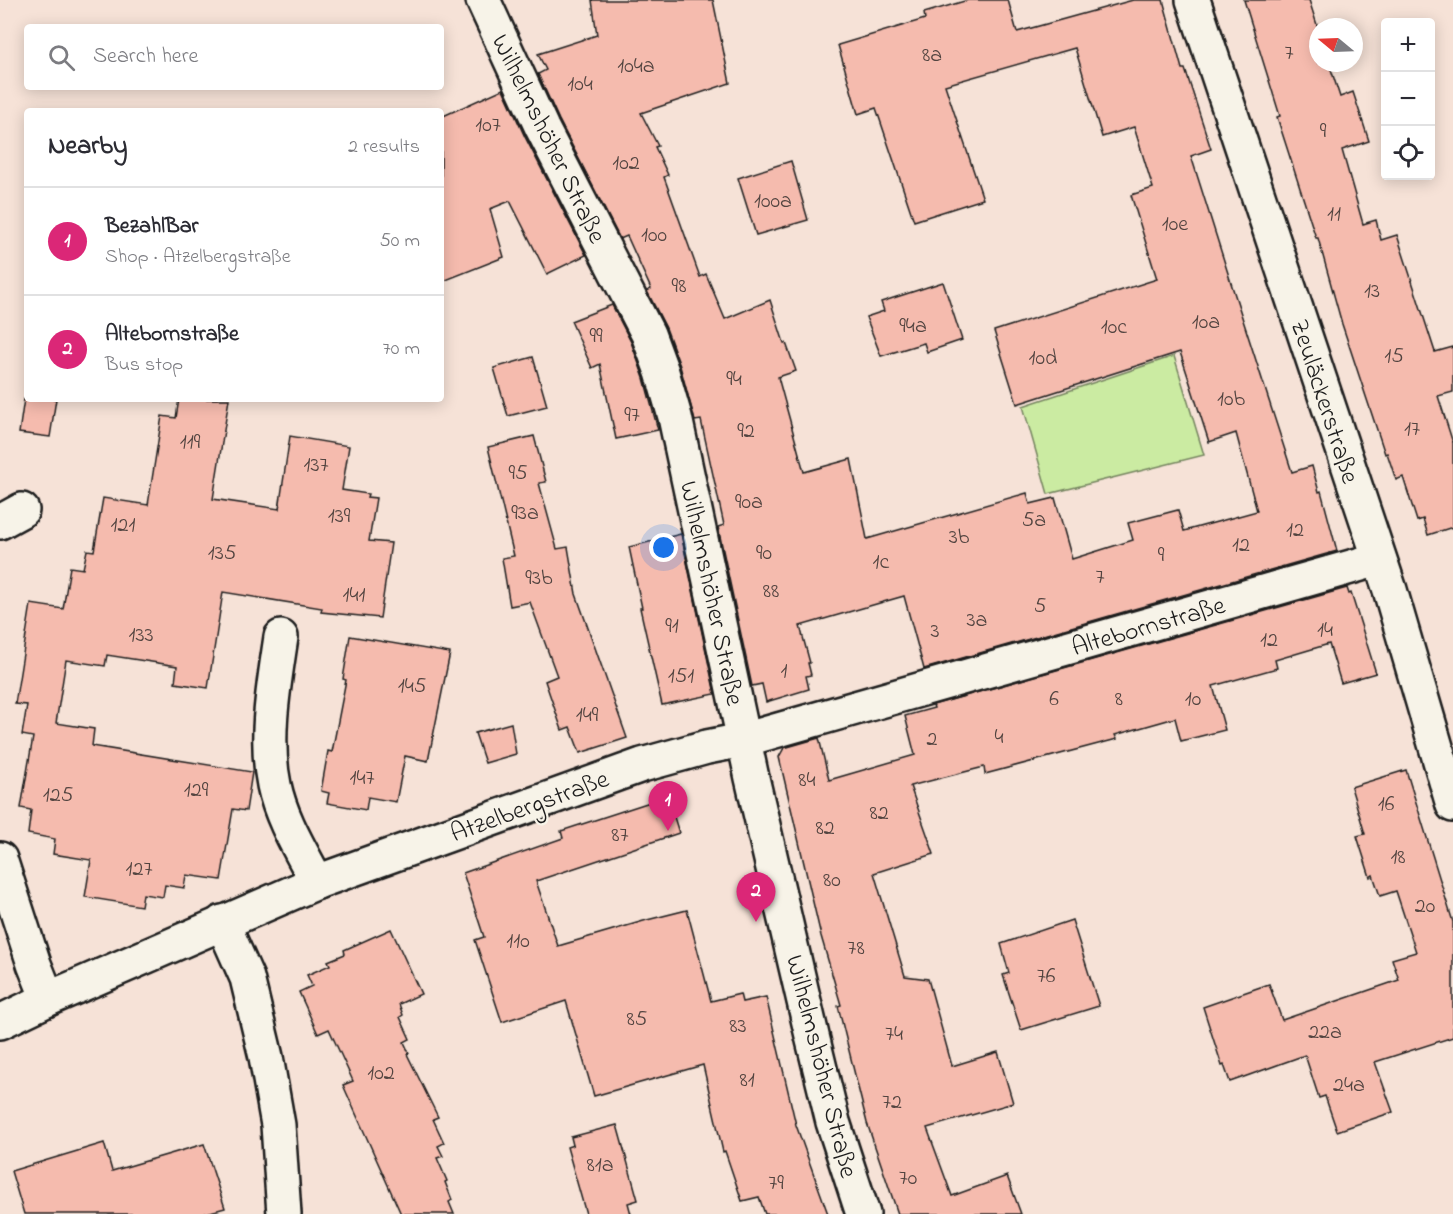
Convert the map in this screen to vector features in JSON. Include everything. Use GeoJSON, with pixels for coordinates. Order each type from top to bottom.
{"type":"FeatureCollection","features":[{"type":"Feature","properties":{"kind":"street","name":"Wilhelmshöher Straße"},"geometry":{"type":"LineString","coordinates":[[483,0],[542,128],[648,334],[662,372],[675,417],[743,740],[833,1122],[863,1214]]}},
{"type":"Feature","properties":{"kind":"street","name":"Zeuläckerstraße"},"geometry":{"type":"LineString","coordinates":[[1193,0],[1390,590],[1453,805]]}},
{"type":"Feature","properties":{"kind":"street","name":"Altebornstraße"},"geometry":{"type":"LineString","coordinates":[[743,740],[1379,560]]}},
{"type":"Feature","properties":{"kind":"street"},"geometry":{"type":"LineString","coordinates":[[280,637],[271,726],[274,784],[283,815],[317,882]]}},
{"type":"Feature","properties":{"kind":"street","name":"Atzelbergstraße"},"geometry":{"type":"LineString","coordinates":[[0,1022],[317,882],[642,765],[707,747],[743,740]]}},
{"type":"Feature","properties":{"kind":"street"},"geometry":{"type":"LineString","coordinates":[[0,859],[34,964],[48,999]]}},
{"type":"Feature","properties":{"kind":"street"},"geometry":{"type":"LineString","coordinates":[[222,922],[247,978],[266,1057],[278,1125],[284,1214]]}},
{"type":"Feature","properties":{"kind":"green space"},"geometry":{"type":"Polygon","coordinates":[[[1174,356],[1204,455],[1048,494],[1023,406],[1174,356]]]}},
{"type":"Feature","properties":{"kind":"building"},"geometry":{"type":"Polygon","coordinates":[[[592,0],[713,0],[730,83],[641,113],[658,146],[655,147],[668,175],[664,177],[700,277],[706,274],[725,319],[770,300],[796,371],[778,377],[804,472],[851,459],[867,539],[1027,493],[1030,504],[1055,498],[1072,559],[1133,540],[1128,523],[1178,510],[1184,531],[1257,511],[1236,433],[1209,442],[1180,352],[1017,404],[994,331],[1157,279],[1131,195],[1153,188],[1134,127],[1102,137],[1075,48],[945,85],[983,199],[914,221],[876,108],[858,114],[838,45],[925,19],[924,13],[968,0],[1008,0],[1017,32],[1133,0],[1163,0],[1182,69],[1185,69],[1211,149],[1191,156],[1232,286],[1292,472],[1312,466],[1337,551],[924,669],[904,596],[800,626],[810,663],[808,663],[811,675],[806,676],[809,689],[766,702],[762,684],[752,686],[718,527],[724,525],[701,420],[695,421],[680,366],[666,328],[647,291],[651,289],[627,236],[620,239],[538,74],[546,70],[538,54],[597,35],[592,0]]]}},
{"type":"Feature","properties":{"kind":"building"},"geometry":{"type":"Polygon","coordinates":[[[1244,0],[1309,0],[1315,18],[1309,18],[1309,72],[1332,72],[1340,97],[1353,92],[1369,141],[1342,150],[1363,224],[1376,220],[1381,240],[1397,235],[1435,352],[1453,347],[1453,392],[1438,396],[1453,443],[1453,527],[1428,535],[1423,519],[1417,521],[1403,477],[1396,480],[1387,453],[1385,454],[1342,324],[1318,238],[1316,238],[1277,117],[1280,116],[1244,0]]]}},
{"type":"Feature","properties":{"kind":"building"},"geometry":{"type":"Polygon","coordinates":[[[503,89],[586,255],[547,274],[510,201],[490,209],[504,257],[444,281],[444,116],[503,89]]]}},
{"type":"Feature","properties":{"kind":"building"},"geometry":{"type":"Polygon","coordinates":[[[791,161],[808,220],[756,235],[738,178],[791,161]]]}},
{"type":"Feature","properties":{"kind":"building"},"geometry":{"type":"Polygon","coordinates":[[[943,282],[962,340],[927,352],[924,343],[881,356],[866,317],[884,311],[881,302],[943,282]]]}},
{"type":"Feature","properties":{"kind":"building"},"geometry":{"type":"Polygon","coordinates":[[[612,305],[631,342],[644,378],[658,430],[616,439],[600,364],[592,368],[571,321],[612,305]]]}},
{"type":"Feature","properties":{"kind":"building"},"geometry":{"type":"Polygon","coordinates":[[[533,357],[547,406],[508,416],[494,368],[533,357]]]}},
{"type":"Feature","properties":{"kind":"building"},"geometry":{"type":"Polygon","coordinates":[[[24,399],[24,402],[56,402],[50,437],[19,433],[24,399]]]}},
{"type":"Feature","properties":{"kind":"building"},"geometry":{"type":"Polygon","coordinates":[[[179,402],[229,402],[213,499],[279,509],[290,436],[349,446],[342,490],[368,494],[367,497],[376,498],[369,541],[391,543],[380,618],[321,612],[322,608],[223,592],[208,688],[175,683],[177,666],[107,655],[105,666],[66,660],[56,723],[94,729],[92,746],[252,772],[246,811],[233,809],[221,880],[186,875],[184,888],[165,885],[163,897],[143,894],[141,906],[85,897],[91,860],[53,854],[55,839],[28,834],[31,810],[21,808],[33,737],[22,735],[27,705],[15,704],[31,604],[63,609],[70,567],[83,569],[87,550],[94,551],[103,498],[148,505],[162,416],[176,418],[179,402]]]}},
{"type":"Feature","properties":{"kind":"building"},"geometry":{"type":"Polygon","coordinates":[[[534,436],[546,482],[539,483],[557,549],[568,547],[576,594],[627,738],[580,753],[570,727],[562,730],[545,681],[557,676],[530,602],[510,606],[502,558],[514,556],[488,447],[534,436]]]}},
{"type":"Feature","properties":{"kind":"building"},"geometry":{"type":"Polygon","coordinates":[[[681,534],[715,694],[662,705],[629,547],[681,534]]]}},
{"type":"Feature","properties":{"kind":"building"},"geometry":{"type":"Polygon","coordinates":[[[1347,588],[1349,594],[1351,593],[1376,673],[1341,683],[1329,644],[1275,660],[1277,668],[1213,686],[1225,730],[1181,741],[1175,718],[1115,735],[1117,739],[985,774],[984,767],[910,786],[934,854],[874,873],[905,976],[928,979],[952,1066],[998,1052],[1013,1103],[927,1128],[952,1196],[1007,1176],[1021,1214],[898,1214],[867,1123],[838,1006],[841,1005],[821,936],[779,757],[784,748],[819,738],[829,780],[915,755],[905,716],[934,708],[933,705],[1347,588]]]}},
{"type":"Feature","properties":{"kind":"building"},"geometry":{"type":"Polygon","coordinates":[[[350,636],[450,653],[428,761],[405,756],[396,802],[368,797],[366,810],[327,803],[329,793],[321,791],[328,751],[332,752],[346,680],[343,679],[350,636]]]}},
{"type":"Feature","properties":{"kind":"building"},"geometry":{"type":"Polygon","coordinates":[[[511,723],[516,754],[485,763],[475,733],[511,723]]]}},
{"type":"Feature","properties":{"kind":"building"},"geometry":{"type":"Polygon","coordinates":[[[1406,770],[1453,922],[1453,1037],[1375,1062],[1393,1112],[1337,1131],[1325,1096],[1319,1098],[1305,1055],[1230,1082],[1224,1065],[1222,1066],[1203,1007],[1269,984],[1282,1020],[1399,980],[1392,959],[1416,952],[1396,891],[1380,896],[1373,875],[1370,877],[1357,836],[1365,834],[1351,787],[1406,770]]]}},
{"type":"Feature","properties":{"kind":"building"},"geometry":{"type":"Polygon","coordinates":[[[669,801],[679,833],[536,881],[558,946],[687,910],[711,1001],[740,994],[742,1002],[766,997],[796,1125],[828,1214],[765,1214],[759,1197],[742,1201],[725,1151],[723,1152],[703,1065],[594,1096],[566,1001],[502,1022],[475,940],[484,937],[463,873],[563,838],[561,831],[650,802],[651,806],[669,801]]]}},
{"type":"Feature","properties":{"kind":"building"},"geometry":{"type":"Polygon","coordinates":[[[1072,920],[1099,1006],[1021,1030],[1003,975],[1009,973],[1001,944],[1072,920]]]}},
{"type":"Feature","properties":{"kind":"building"},"geometry":{"type":"Polygon","coordinates":[[[391,929],[421,994],[399,1004],[403,1015],[400,1017],[410,1039],[404,1042],[409,1053],[407,1054],[438,1117],[433,1119],[444,1143],[438,1146],[443,1156],[437,1158],[447,1181],[445,1182],[452,1200],[449,1202],[454,1214],[401,1214],[343,1085],[353,1081],[329,1029],[318,1034],[299,992],[312,986],[307,975],[330,965],[328,961],[345,954],[344,950],[391,929]]]}},
{"type":"Feature","properties":{"kind":"building"},"geometry":{"type":"Polygon","coordinates":[[[617,1125],[638,1200],[628,1203],[631,1214],[586,1214],[567,1147],[573,1145],[571,1137],[617,1125]]]}},
{"type":"Feature","properties":{"kind":"building"},"geometry":{"type":"Polygon","coordinates":[[[104,1143],[112,1171],[204,1144],[225,1208],[203,1214],[24,1214],[11,1171],[104,1143]]]}},
{"type":"Feature","properties":{"kind":"place","name":"BezahlBar"},"geometry":{"type":"Point","coordinates":[668,831]}},
{"type":"Feature","properties":{"kind":"place","name":"Altebornstraße"},"geometry":{"type":"Point","coordinates":[756,922]}}]}
